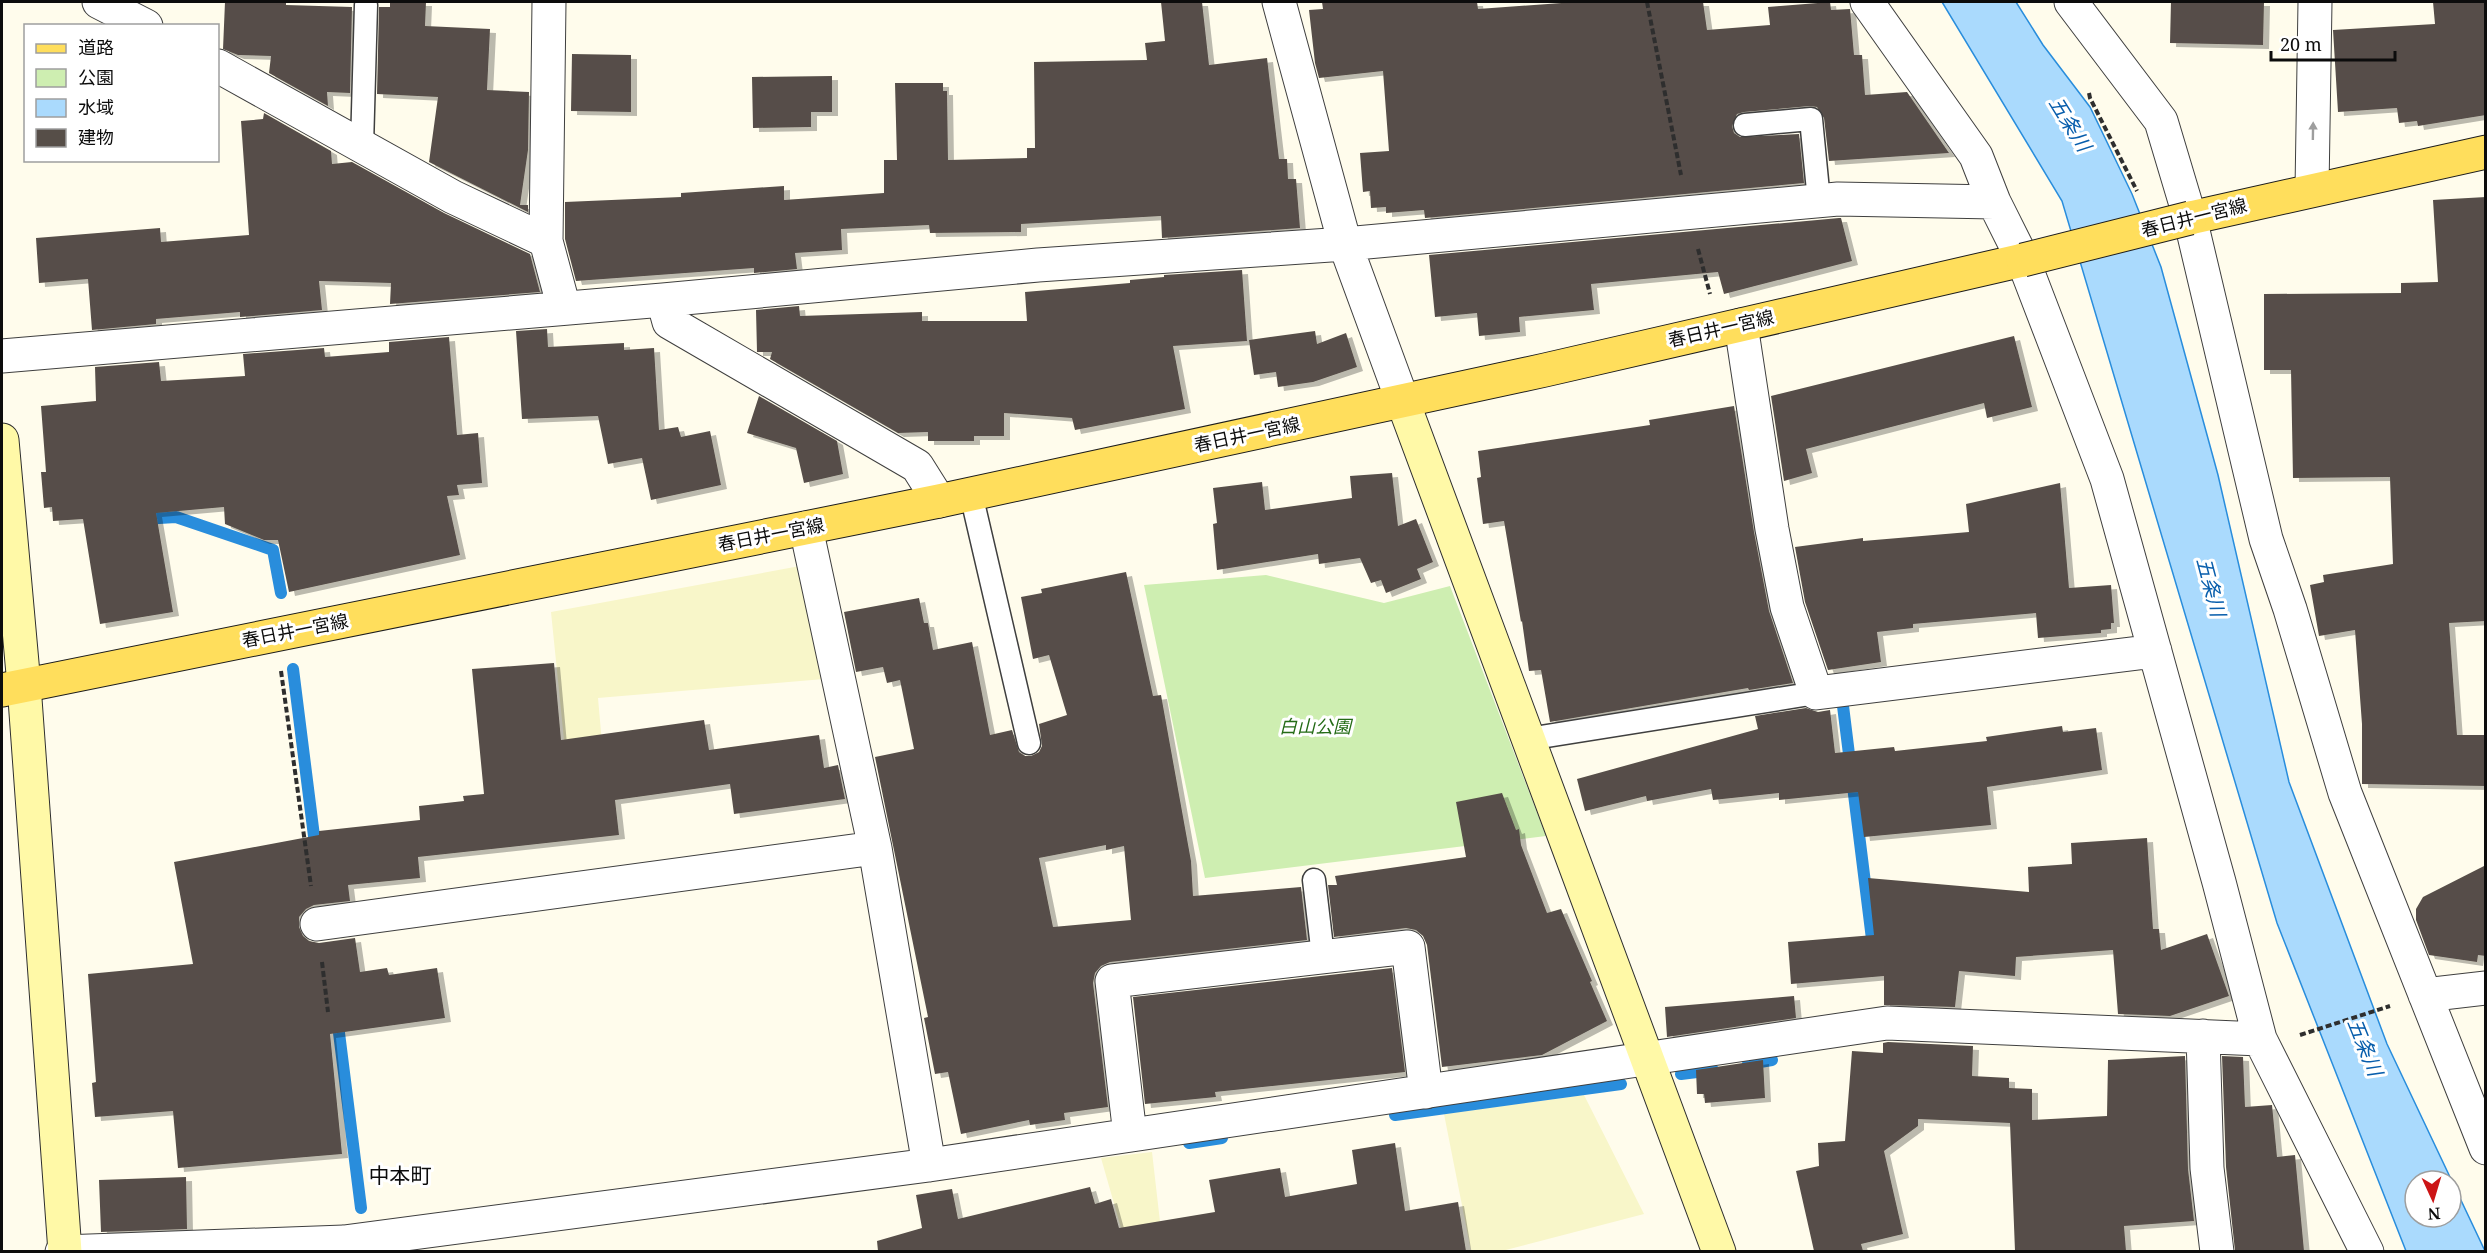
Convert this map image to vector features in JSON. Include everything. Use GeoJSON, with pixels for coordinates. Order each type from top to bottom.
{"type":"FeatureCollection","features":[{"type":"Feature","properties":{"kind":"main road","name":"春日井一宮線"},"geometry":{"type":"LineString","coordinates":[[13,688],[939,501],[1402,402],[2023,260],[2312,189],[2486,152]]}},
{"type":"Feature","properties":{"kind":"street"},"geometry":{"type":"LineString","coordinates":[[99,2],[142,24]]}},
{"type":"Feature","properties":{"kind":"street"},"geometry":{"type":"LineString","coordinates":[[549,2],[546,241],[564,308]]}},
{"type":"Feature","properties":{"kind":"street"},"geometry":{"type":"LineString","coordinates":[[1279,2],[1345,244],[1719,1251]]}},
{"type":"Feature","properties":{"kind":"street"},"geometry":{"type":"LineString","coordinates":[[1868,2],[1976,156],[1994,202],[2023,260],[2107,479],[2219,882],[2260,1040],[2367,1251]]}},
{"type":"Feature","properties":{"kind":"street"},"geometry":{"type":"LineString","coordinates":[[2071,2],[2162,120],[2190,218],[2266,539],[2290,609],[2345,793],[2413,999],[2486,1148]]}},
{"type":"Feature","properties":{"kind":"street"},"geometry":{"type":"LineString","coordinates":[[2312,189],[2315,2]]}},
{"type":"Feature","properties":{"kind":"street"},"geometry":{"type":"LineString","coordinates":[[219,67],[453,197],[546,241]]}},
{"type":"Feature","properties":{"kind":"street"},"geometry":{"type":"LineString","coordinates":[[2,356],[663,300],[1038,265],[1345,244],[1838,199],[1994,202]]}},
{"type":"Feature","properties":{"kind":"street"},"geometry":{"type":"LineString","coordinates":[[663,300],[669,322],[917,466],[939,501]]}},
{"type":"Feature","properties":{"kind":"street"},"geometry":{"type":"LineString","coordinates":[[1730,327],[1787,607],[1816,693],[2155,651]]}},
{"type":"Feature","properties":{"kind":"street"},"geometry":{"type":"LineString","coordinates":[[2,440],[13,688],[64,1251],[344,1242],[929,1165],[1887,1023],[2260,1040]]}},
{"type":"Feature","properties":{"kind":"street"},"geometry":{"type":"LineString","coordinates":[[806,528],[875,848],[929,1165]]}},
{"type":"Feature","properties":{"kind":"street"},"geometry":{"type":"LineString","coordinates":[[316,924],[875,848]]}},
{"type":"Feature","properties":{"kind":"street"},"geometry":{"type":"LineString","coordinates":[[1130,1135],[1112,981],[1408,947],[1426,1092]]}},
{"type":"Feature","properties":{"kind":"street"},"geometry":{"type":"LineString","coordinates":[[2413,999],[2486,988]]}},
{"type":"Feature","properties":{"kind":"street"},"geometry":{"type":"LineString","coordinates":[[2203,1036],[2207,1168],[2217,1251]]}},
{"type":"Feature","properties":{"kind":"lane"},"geometry":{"type":"LineString","coordinates":[[362,146],[366,5]]}},
{"type":"Feature","properties":{"kind":"lane"},"geometry":{"type":"LineString","coordinates":[[1745,125],[1811,119],[1819,201]]}},
{"type":"Feature","properties":{"kind":"lane"},"geometry":{"type":"LineString","coordinates":[[971,494],[1029,743]]}},
{"type":"Feature","properties":{"kind":"lane"},"geometry":{"type":"LineString","coordinates":[[1528,739],[1816,693]]}},
{"type":"Feature","properties":{"kind":"lane"},"geometry":{"type":"LineString","coordinates":[[1314,880],[1323,956]]}},
{"type":"Feature","properties":{"kind":"path"},"geometry":{"type":"LineString","coordinates":[[1647,2],[1688,212],[1730,327]]}},
{"type":"Feature","properties":{"kind":"path"},"geometry":{"type":"LineString","coordinates":[[276,634],[328,1012]]}},
{"type":"Feature","properties":{"kind":"path"},"geometry":{"type":"LineString","coordinates":[[2299,1035],[2413,999]]}},
{"type":"Feature","properties":{"kind":"path"},"geometry":{"type":"LineString","coordinates":[[2486,1198],[2486,1213]]}},
{"type":"Feature","properties":{"kind":"shaded area"},"geometry":{"type":"Polygon","coordinates":[[[800,566],[824,679],[598,698],[605,777],[568,779],[551,612],[800,566]]]}},
{"type":"Feature","properties":{"kind":"shaded area"},"geometry":{"type":"Polygon","coordinates":[[[1584,1095],[1644,1214],[1502,1251],[1471,1251],[1444,1114],[1584,1095]]]}},
{"type":"Feature","properties":{"kind":"shaded area"},"geometry":{"type":"Polygon","coordinates":[[[1152,1152],[1162,1239],[1127,1249],[1101,1158],[1152,1152]]]}},
{"type":"Feature","properties":{"kind":"green space","name":"白山公園"},"geometry":{"type":"Polygon","coordinates":[[[1266,575],[1384,603],[1450,586],[1546,836],[1205,878],[1144,585],[1266,575]]]}},
{"type":"Feature","properties":{"kind":"water","name":"五条川"},"geometry":{"type":"Polygon","coordinates":[[[1942,2],[2016,2],[2043,45],[2090,107],[2132,194],[2161,267],[2218,475],[2289,782],[2387,1044],[2446,1169],[2403,1169],[2403,1229],[2463,1229],[2463,1205],[2485,1251],[2406,1251],[2277,923],[2062,201],[1942,2]]]}},
{"type":"Feature","properties":{"kind":"building"},"geometry":{"type":"Polygon","coordinates":[[[225,2],[286,2],[286,5],[352,7],[350,93],[327,92],[328,106],[269,73],[271,56],[238,55],[223,49],[225,2]]]}},
{"type":"Feature","properties":{"kind":"building"},"geometry":{"type":"Polygon","coordinates":[[[390,2],[426,2],[425,26],[490,29],[487,90],[529,92],[528,150],[520,205],[528,205],[528,212],[429,162],[438,97],[377,94],[379,7],[390,7],[390,2]]]}},
{"type":"Feature","properties":{"kind":"building"},"geometry":{"type":"Polygon","coordinates":[[[1161,2],[1202,2],[1209,65],[1267,58],[1279,159],[1287,159],[1288,179],[1296,179],[1300,228],[1162,238],[1161,216],[1021,224],[1021,232],[930,233],[929,225],[841,229],[842,250],[795,253],[797,269],[754,273],[754,268],[576,281],[565,239],[565,202],[681,197],[681,193],[784,186],[784,200],[884,193],[884,160],[897,160],[895,83],[943,83],[943,91],[947,91],[948,160],[1027,158],[1027,148],[1035,148],[1034,62],[1147,60],[1145,43],[1165,41],[1161,2]]]}},
{"type":"Feature","properties":{"kind":"building"},"geometry":{"type":"Polygon","coordinates":[[[1322,2],[1477,2],[1478,9],[1575,2],[1703,2],[1707,30],[1770,25],[1768,7],[1830,2],[1831,10],[1850,9],[1854,55],[1862,55],[1865,95],[1907,92],[1949,153],[1829,161],[1824,118],[1817,107],[1744,112],[1737,114],[1732,126],[1734,133],[1740,137],[1799,134],[1804,183],[1425,218],[1424,210],[1386,213],[1386,207],[1371,208],[1370,191],[1363,192],[1360,153],[1389,151],[1383,71],[1319,78],[1309,10],[1323,9],[1322,2]]]}},
{"type":"Feature","properties":{"kind":"building"},"geometry":{"type":"Polygon","coordinates":[[[2171,2],[2264,2],[2263,45],[2170,43],[2171,2]]]}},
{"type":"Feature","properties":{"kind":"building"},"geometry":{"type":"Polygon","coordinates":[[[2433,2],[2486,2],[2486,115],[2418,126],[2417,121],[2399,123],[2397,108],[2338,112],[2333,30],[2435,24],[2433,2]]]}},
{"type":"Feature","properties":{"kind":"building"},"geometry":{"type":"Polygon","coordinates":[[[572,54],[631,55],[631,112],[571,111],[572,54]]]}},
{"type":"Feature","properties":{"kind":"building"},"geometry":{"type":"Polygon","coordinates":[[[832,76],[832,112],[811,112],[811,127],[753,128],[752,77],[832,76]]]}},
{"type":"Feature","properties":{"kind":"building"},"geometry":{"type":"Polygon","coordinates":[[[264,113],[331,151],[332,164],[352,162],[444,213],[530,254],[540,292],[390,304],[391,283],[319,281],[322,310],[240,317],[240,312],[156,319],[156,324],[92,330],[88,279],[39,283],[36,238],[160,228],[161,242],[249,235],[241,121],[263,119],[264,113]]]}},
{"type":"Feature","properties":{"kind":"building"},"geometry":{"type":"Polygon","coordinates":[[[2486,197],[2486,621],[2449,623],[2457,735],[2486,735],[2486,786],[2362,784],[2362,724],[2355,630],[2319,636],[2310,585],[2324,582],[2323,575],[2393,564],[2390,477],[2293,478],[2291,370],[2264,370],[2264,294],[2401,293],[2401,283],[2438,282],[2433,200],[2486,197]]]}},
{"type":"Feature","properties":{"kind":"building"},"geometry":{"type":"Polygon","coordinates":[[[1841,218],[1852,261],[1724,294],[1718,272],[1591,284],[1594,310],[1519,317],[1520,332],[1479,336],[1477,313],[1435,317],[1429,255],[1841,218]]]}},
{"type":"Feature","properties":{"kind":"building"},"geometry":{"type":"Polygon","coordinates":[[[1242,270],[1247,341],[1173,346],[1185,409],[1075,430],[1072,418],[1004,413],[1004,436],[974,436],[974,441],[928,441],[928,432],[898,433],[770,359],[772,352],[757,352],[756,310],[799,306],[800,316],[922,312],[922,321],[1027,321],[1025,292],[1130,283],[1130,280],[1164,277],[1164,275],[1242,270]]]}},
{"type":"Feature","properties":{"kind":"building"},"geometry":{"type":"Polygon","coordinates":[[[547,329],[548,347],[624,343],[624,350],[654,348],[659,430],[678,427],[681,437],[710,431],[721,485],[651,500],[642,458],[608,464],[598,416],[522,419],[516,331],[547,329]]]}},
{"type":"Feature","properties":{"kind":"building"},"geometry":{"type":"Polygon","coordinates":[[[1315,331],[1317,344],[1346,333],[1357,367],[1313,382],[1278,387],[1276,372],[1254,375],[1249,340],[1315,331]]]}},
{"type":"Feature","properties":{"kind":"building"},"geometry":{"type":"Polygon","coordinates":[[[2014,336],[2032,407],[1987,418],[1984,403],[1806,449],[1812,473],[1784,481],[1771,396],[2014,336]]]}},
{"type":"Feature","properties":{"kind":"building"},"geometry":{"type":"Polygon","coordinates":[[[449,337],[457,435],[478,433],[482,483],[457,485],[459,495],[447,496],[460,555],[289,592],[278,540],[264,540],[225,524],[224,507],[156,513],[173,612],[100,624],[83,519],[53,521],[52,507],[44,508],[41,472],[46,472],[41,406],[96,401],[95,367],[159,362],[161,381],[245,376],[243,354],[324,348],[325,357],[389,352],[389,342],[449,337]]]}},
{"type":"Feature","properties":{"kind":"building"},"geometry":{"type":"Polygon","coordinates":[[[759,396],[837,441],[843,474],[804,483],[796,448],[747,433],[759,396]]]}},
{"type":"Feature","properties":{"kind":"building"},"geometry":{"type":"Polygon","coordinates":[[[1734,406],[1769,611],[1793,683],[1749,690],[1748,688],[1550,722],[1541,670],[1529,671],[1504,521],[1483,524],[1477,478],[1481,477],[1478,451],[1650,425],[1649,420],[1734,406]]]}},
{"type":"Feature","properties":{"kind":"building"},"geometry":{"type":"Polygon","coordinates":[[[1392,473],[1398,526],[1416,519],[1433,562],[1417,569],[1421,579],[1386,593],[1381,580],[1371,583],[1360,558],[1319,564],[1318,554],[1217,570],[1213,524],[1217,523],[1213,488],[1262,482],[1265,510],[1352,498],[1350,476],[1392,473]]]}},
{"type":"Feature","properties":{"kind":"building"},"geometry":{"type":"Polygon","coordinates":[[[2060,483],[2069,588],[2111,585],[2114,623],[2111,623],[2111,629],[2101,630],[2101,633],[2038,638],[2036,613],[1913,624],[1913,628],[1877,632],[1881,662],[1828,670],[1805,602],[1795,547],[1863,538],[1863,541],[1969,532],[1966,504],[2060,483]]]}},
{"type":"Feature","properties":{"kind":"building"},"geometry":{"type":"Polygon","coordinates":[[[1126,572],[1153,696],[1161,695],[1191,861],[1193,896],[1301,887],[1307,940],[1110,962],[1101,966],[1095,973],[1093,983],[1108,1107],[1064,1113],[1065,1120],[1030,1125],[1029,1120],[961,1134],[948,1072],[935,1074],[924,1018],[928,1017],[875,757],[914,749],[900,680],[887,683],[883,667],[856,672],[844,612],[919,598],[924,623],[928,623],[933,650],[972,642],[990,735],[1012,730],[1019,752],[1025,756],[1031,756],[1039,752],[1042,746],[1039,724],[1067,715],[1049,655],[1033,659],[1021,597],[1042,593],[1041,589],[1126,572]],[[1106,845],[1039,858],[1053,927],[1131,920],[1124,846],[1106,850],[1106,845]]]}},
{"type":"Feature","properties":{"kind":"building"},"geometry":{"type":"Polygon","coordinates":[[[554,663],[561,740],[704,720],[709,750],[819,735],[824,768],[838,765],[845,799],[734,814],[730,784],[615,800],[619,835],[418,857],[420,878],[348,885],[350,901],[314,905],[306,909],[299,917],[299,927],[303,936],[309,941],[319,943],[355,938],[360,972],[387,968],[389,975],[437,968],[445,1018],[330,1034],[342,1154],[178,1168],[173,1111],[95,1117],[92,1083],[96,1082],[88,974],[193,964],[174,862],[319,835],[319,831],[420,820],[419,806],[464,801],[463,796],[484,794],[472,669],[554,663]]]}},
{"type":"Feature","properties":{"kind":"building"},"geometry":{"type":"Polygon","coordinates":[[[1806,708],[1818,712],[1830,710],[1835,753],[1894,747],[1895,751],[1987,741],[1986,737],[2062,726],[2063,732],[2096,728],[2102,770],[1987,787],[1991,825],[1864,837],[1858,792],[1779,800],[1779,793],[1713,800],[1711,789],[1647,801],[1646,796],[1585,811],[1577,779],[1758,729],[1755,716],[1806,708]]]}},
{"type":"Feature","properties":{"kind":"building"},"geometry":{"type":"Polygon","coordinates":[[[1502,793],[1516,830],[1519,829],[1521,845],[1547,913],[1561,909],[1607,1021],[1542,1055],[1442,1067],[1427,945],[1423,936],[1416,930],[1406,928],[1334,937],[1328,885],[1337,885],[1335,876],[1466,857],[1456,802],[1502,793]]]}},
{"type":"Feature","properties":{"kind":"building"},"geometry":{"type":"Polygon","coordinates":[[[2147,838],[2153,929],[2159,929],[2161,950],[2207,934],[2229,996],[2170,1016],[2118,1014],[2113,950],[2016,957],[2015,976],[1959,971],[1955,1007],[1884,1005],[1884,976],[1791,984],[1788,942],[1874,935],[1868,878],[2029,892],[2028,867],[2072,864],[2071,843],[2147,838]]]}},
{"type":"Feature","properties":{"kind":"building"},"geometry":{"type":"Polygon","coordinates":[[[2486,865],[2486,956],[2478,955],[2477,962],[2429,955],[2416,920],[2416,909],[2423,897],[2486,865]]]}},
{"type":"Feature","properties":{"kind":"building"},"geometry":{"type":"Polygon","coordinates":[[[1392,968],[1405,1072],[1215,1092],[1216,1097],[1145,1104],[1133,997],[1392,968]]]}},
{"type":"Feature","properties":{"kind":"building"},"geometry":{"type":"Polygon","coordinates":[[[1794,996],[1796,1018],[1667,1037],[1665,1007],[1794,996]]]}},
{"type":"Feature","properties":{"kind":"building"},"geometry":{"type":"Polygon","coordinates":[[[1883,1043],[1973,1046],[1972,1076],[2009,1078],[2009,1088],[2032,1089],[2032,1120],[2107,1116],[2108,1060],[2185,1056],[2188,1169],[2194,1221],[2124,1226],[2126,1251],[2015,1251],[2010,1123],[1918,1119],[1918,1126],[1884,1151],[1903,1234],[1861,1244],[1863,1251],[1814,1251],[1796,1171],[1819,1166],[1818,1143],[1845,1141],[1852,1051],[1883,1053],[1883,1043]]]}},
{"type":"Feature","properties":{"kind":"building"},"geometry":{"type":"Polygon","coordinates":[[[2222,1056],[2243,1057],[2245,1107],[2272,1105],[2277,1157],[2295,1155],[2304,1251],[2235,1251],[2226,1167],[2222,1056]]]}},
{"type":"Feature","properties":{"kind":"building"},"geometry":{"type":"Polygon","coordinates":[[[1763,1060],[1765,1098],[1705,1103],[1704,1094],[1697,1094],[1696,1070],[1763,1060]]]}},
{"type":"Feature","properties":{"kind":"building"},"geometry":{"type":"Polygon","coordinates":[[[1395,1143],[1405,1211],[1458,1202],[1466,1251],[878,1251],[877,1241],[922,1228],[916,1195],[952,1189],[958,1219],[1090,1187],[1095,1204],[1111,1199],[1119,1228],[1215,1212],[1209,1180],[1280,1168],[1285,1197],[1357,1184],[1352,1150],[1395,1143]]]}},
{"type":"Feature","properties":{"kind":"building"},"geometry":{"type":"Polygon","coordinates":[[[186,1177],[187,1229],[101,1232],[99,1180],[186,1177]]]}},
{"type":"Feature","properties":{"kind":"waterway"},"geometry":{"type":"LineString","coordinates":[[142,519],[176,517],[273,550],[281,593]]}},
{"type":"Feature","properties":{"kind":"waterway"},"geometry":{"type":"LineString","coordinates":[[293,669],[316,852]]}},
{"type":"Feature","properties":{"kind":"waterway"},"geometry":{"type":"LineString","coordinates":[[1843,706],[1872,939]]}},
{"type":"Feature","properties":{"kind":"waterway"},"geometry":{"type":"LineString","coordinates":[[337,1017],[361,1208]]}},
{"type":"Feature","properties":{"kind":"waterway"},"geometry":{"type":"LineString","coordinates":[[1748,1064],[1772,1060]]}},
{"type":"Feature","properties":{"kind":"waterway"},"geometry":{"type":"LineString","coordinates":[[1681,1074],[1713,1070]]}},
{"type":"Feature","properties":{"kind":"waterway"},"geometry":{"type":"LineString","coordinates":[[1395,1115],[1621,1084]]}},
{"type":"Feature","properties":{"kind":"waterway"},"geometry":{"type":"LineString","coordinates":[[1189,1143],[1222,1138]]}},
{"type":"Feature","properties":{"kind":"district","name":"中本町"},"geometry":{"type":"Point","coordinates":[400,1176]}}]}
